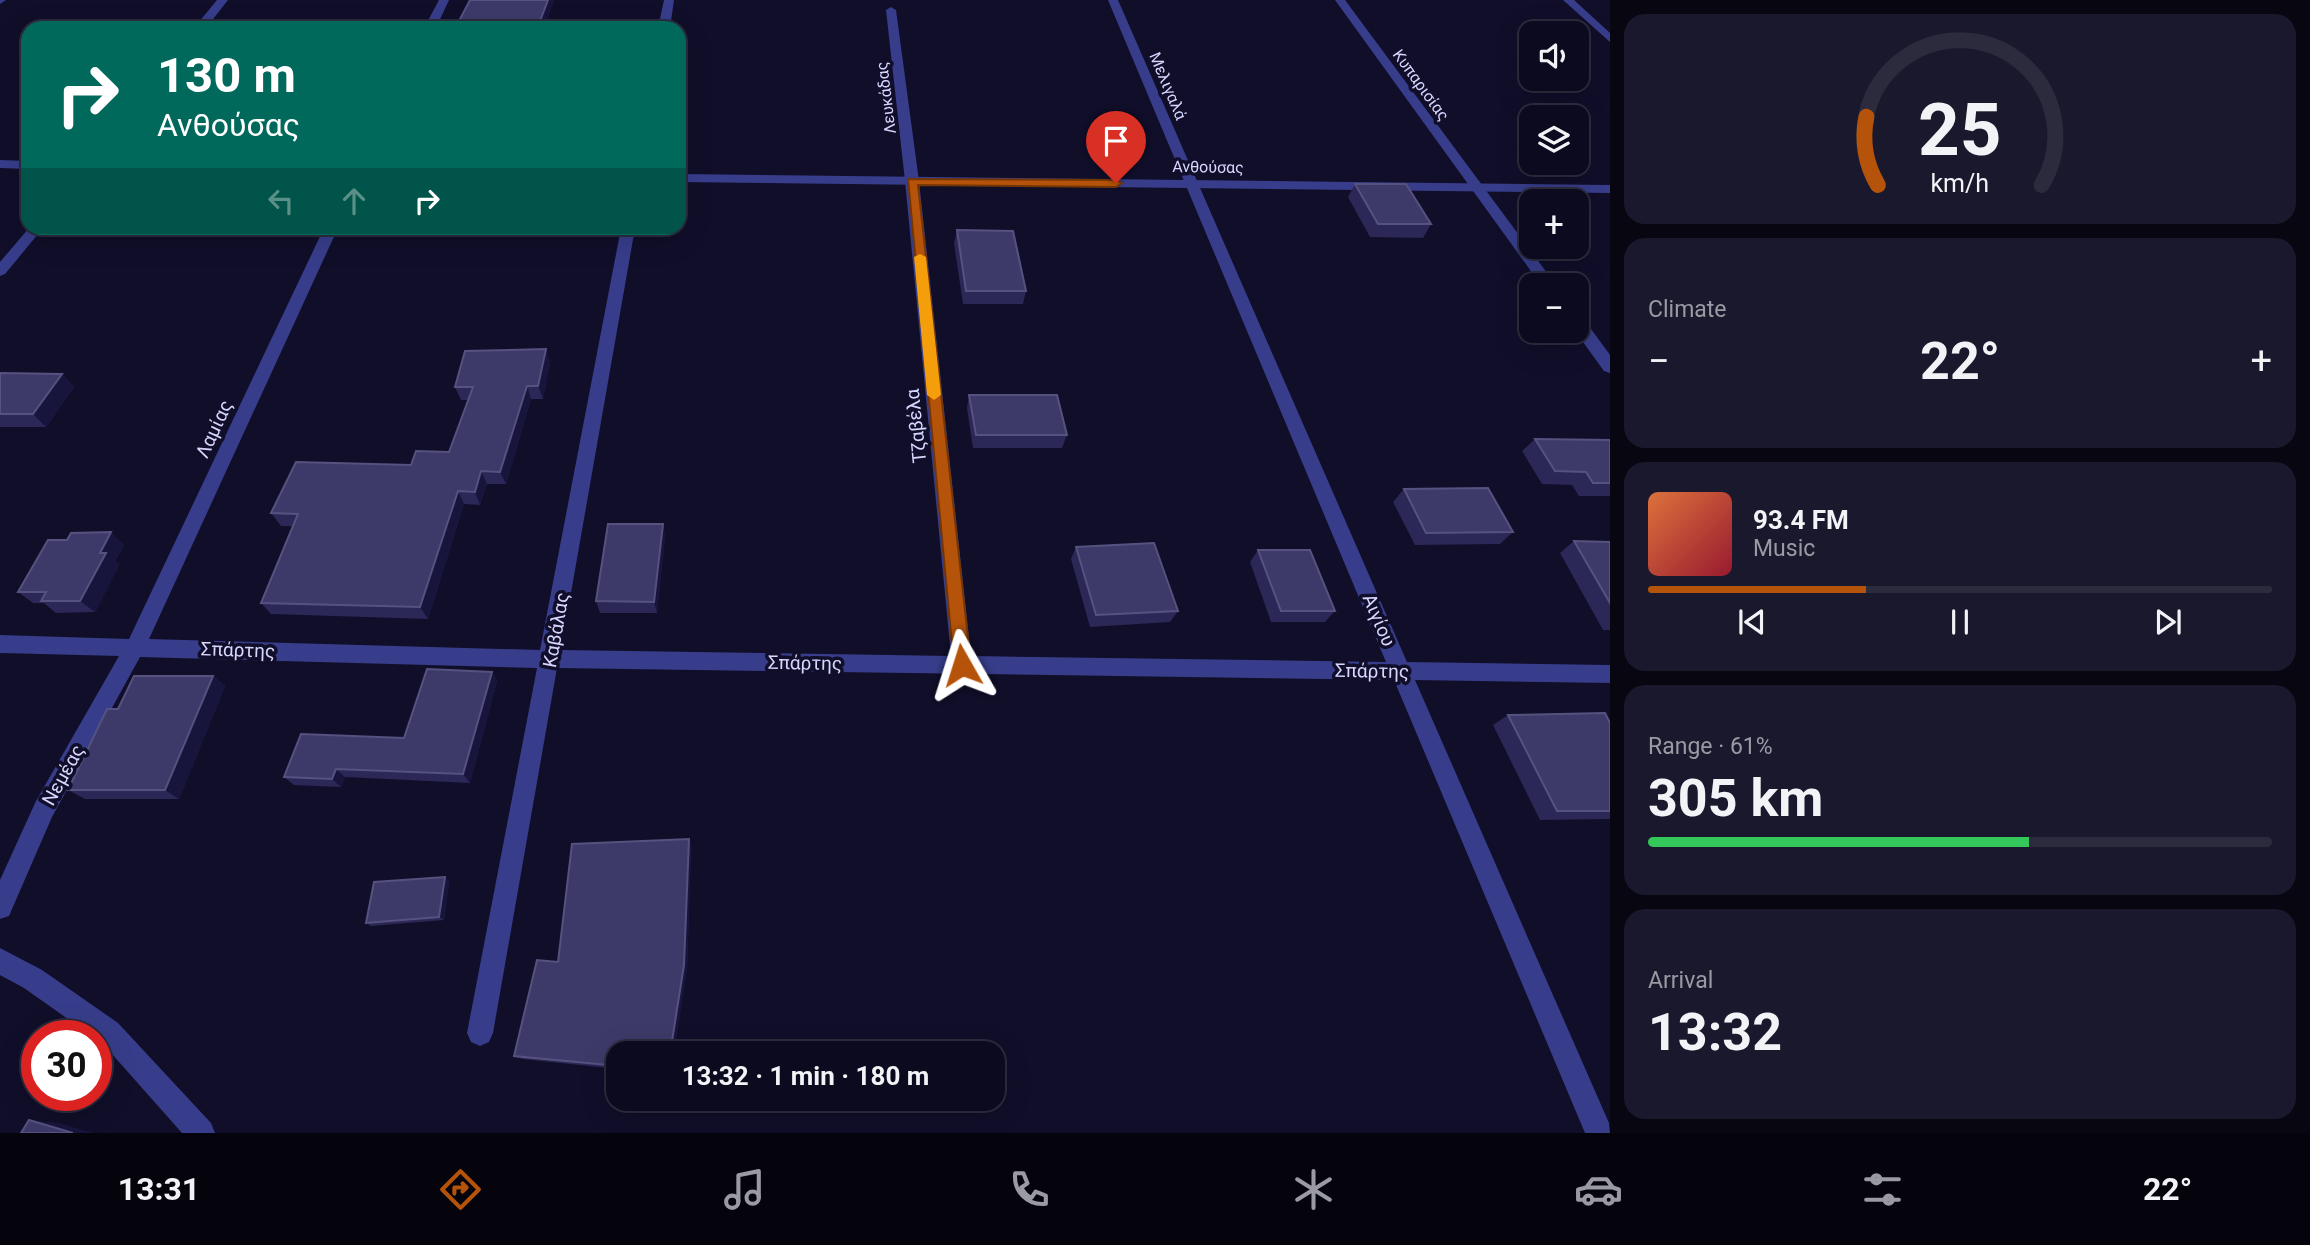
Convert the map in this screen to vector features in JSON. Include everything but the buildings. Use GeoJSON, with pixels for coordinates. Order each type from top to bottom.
{"type":"FeatureCollection","features":[{"type":"Feature","properties":{"kind":"street"},"geometry":{"type":"LineString","coordinates":[[206,21],[223,0]]}},
{"type":"Feature","properties":{"kind":"street"},"geometry":{"type":"LineString","coordinates":[[434,21],[444,0]]}},
{"type":"Feature","properties":{"kind":"street"},"geometry":{"type":"LineString","coordinates":[[665,21],[669,0]]}},
{"type":"Feature","properties":{"kind":"street","name":"Μελιγαλά"},"geometry":{"type":"LineString","coordinates":[[1114,0],[1193,184]]}},
{"type":"Feature","properties":{"kind":"street","name":"Κυπαρισίας"},"geometry":{"type":"LineString","coordinates":[[1340,0],[1540,273]]}},
{"type":"Feature","properties":{"kind":"street"},"geometry":{"type":"LineString","coordinates":[[1568,0],[1610,39]]}},
{"type":"Feature","properties":{"kind":"street","name":"Λευκάδας"},"geometry":{"type":"LineString","coordinates":[[891,10],[912,181]]}},
{"type":"Feature","properties":{"kind":"street"},"geometry":{"type":"LineString","coordinates":[[0,164],[21,165]]}},
{"type":"Feature","properties":{"kind":"street","name":"Ανθούσας"},"geometry":{"type":"LineString","coordinates":[[686,178],[1610,189]]}},
{"type":"Feature","properties":{"kind":"street","name":"Τζαβέλα"},"geometry":{"type":"LineString","coordinates":[[912,181],[962,665]]}},
{"type":"Feature","properties":{"kind":"street","name":"Αιγίου"},"geometry":{"type":"LineString","coordinates":[[1193,184],[1599,1133]]}},
{"type":"Feature","properties":{"kind":"street"},"geometry":{"type":"LineString","coordinates":[[0,271],[30,235]]}},
{"type":"Feature","properties":{"kind":"street","name":"Λαμίας"},"geometry":{"type":"LineString","coordinates":[[135,648],[328,235]]}},
{"type":"Feature","properties":{"kind":"street","name":"Καβάλας"},"geometry":{"type":"LineString","coordinates":[[480,1033],[551,659],[627,235]]}},
{"type":"Feature","properties":{"kind":"street"},"geometry":{"type":"LineString","coordinates":[[1589,338],[1610,367]]}},
{"type":"Feature","properties":{"kind":"street","name":"Σπάρτης"},"geometry":{"type":"LineString","coordinates":[[0,643],[551,659],[1610,674]]}},
{"type":"Feature","properties":{"kind":"street","name":"Νεμέας"},"geometry":{"type":"LineString","coordinates":[[0,907],[44,809],[135,648]]}},
{"type":"Feature","properties":{"kind":"street"},"geometry":{"type":"LineString","coordinates":[[0,961],[33,979],[109,1032],[201,1133]]}},
{"type":"Feature","properties":{"kind":"slow traffic"},"geometry":{"type":"LineString","coordinates":[[920,257],[934,395]]}},
{"type":"Feature","properties":{"kind":"route"},"geometry":{"type":"LineString","coordinates":[[962,665],[912,181],[1116,183]]}}]}
